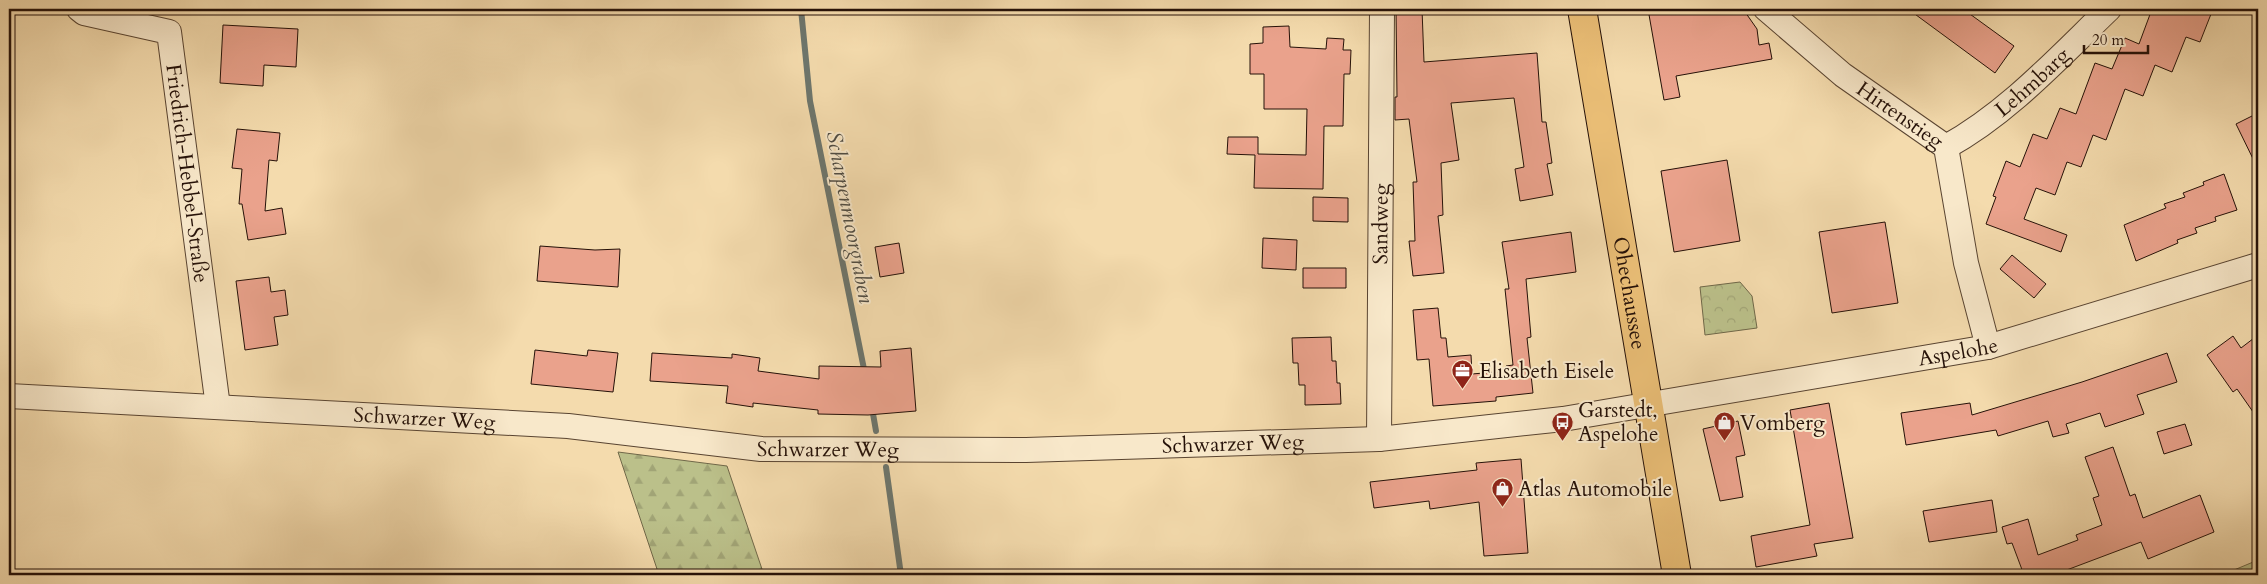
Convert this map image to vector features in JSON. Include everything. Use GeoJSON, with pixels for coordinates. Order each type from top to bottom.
{"type":"FeatureCollection","features":[{"type":"Feature","properties":{"kind":"main road","name":"Ohechaussee"},"geometry":{"type":"LineString","coordinates":[[1582,9],[1677,575]]}},
{"type":"Feature","properties":{"kind":"street","name":"Friedrich-Hebbel-Straße"},"geometry":{"type":"LineString","coordinates":[[79,9],[84,13],[169,32],[218,407]]}},
{"type":"Feature","properties":{"kind":"street","name":"Sandweg"},"geometry":{"type":"LineString","coordinates":[[1379,439],[1382,9]]}},
{"type":"Feature","properties":{"kind":"street","name":"Hirtenstieg"},"geometry":{"type":"LineString","coordinates":[[1766,9],[1843,74],[1946,148],[1966,263],[1988,347]]}},
{"type":"Feature","properties":{"kind":"street","name":"Lehmbarg"},"geometry":{"type":"LineString","coordinates":[[1946,148],[1977,130],[2053,64],[2108,9]]}},
{"type":"Feature","properties":{"kind":"street","name":"Aspelohe"},"geometry":{"type":"LineString","coordinates":[[1648,405],[1988,347],[2258,265]]}},
{"type":"Feature","properties":{"kind":"street","name":"Schwarzer Weg"},"geometry":{"type":"LineString","coordinates":[[9,396],[568,426],[761,449],[1026,450],[1379,439],[1563,419],[1648,405]]}},
{"type":"Feature","properties":{"kind":"green space"},"geometry":{"type":"Polygon","coordinates":[[[1740,282],[1752,296],[1757,328],[1705,335],[1700,287],[1740,282]]]}},
{"type":"Feature","properties":{"kind":"green space"},"geometry":{"type":"Polygon","coordinates":[[[618,452],[727,466],[764,575],[659,575],[618,452]]]}},
{"type":"Feature","properties":{"kind":"green space"},"geometry":{"type":"Polygon","coordinates":[[[2258,560],[2258,575],[2222,575],[2258,560]]]}},
{"type":"Feature","properties":{"kind":"building"},"geometry":{"type":"Polygon","coordinates":[[[1396,9],[1422,9],[1424,62],[1537,53],[1542,122],[1546,122],[1552,163],[1547,164],[1553,195],[1520,201],[1515,169],[1524,167],[1514,98],[1451,103],[1459,160],[1441,163],[1443,215],[1438,216],[1444,273],[1413,276],[1409,241],[1415,241],[1413,182],[1417,182],[1409,119],[1395,120],[1395,97],[1397,97],[1396,9]]]}},
{"type":"Feature","properties":{"kind":"building"},"geometry":{"type":"Polygon","coordinates":[[[1648,9],[1743,9],[1757,29],[1759,45],[1769,43],[1772,59],[1676,76],[1680,97],[1664,100],[1648,9]]]}},
{"type":"Feature","properties":{"kind":"building"},"geometry":{"type":"Polygon","coordinates":[[[1908,9],[1963,9],[2014,46],[1995,73],[1908,9]]]}},
{"type":"Feature","properties":{"kind":"building"},"geometry":{"type":"Polygon","coordinates":[[[2152,9],[2213,9],[2200,42],[2186,37],[2172,72],[2155,65],[2143,96],[2125,89],[2106,140],[2093,135],[2081,167],[2067,162],[2055,195],[2036,188],[2024,219],[2067,235],[2061,252],[1986,224],[1996,197],[1993,196],[2006,161],[2020,167],[2033,134],[2047,139],[2060,108],[2076,114],[2095,63],[2112,69],[2125,38],[2139,44],[2152,9]]]}},
{"type":"Feature","properties":{"kind":"building"},"geometry":{"type":"Polygon","coordinates":[[[223,25],[298,29],[296,67],[264,65],[263,86],[220,83],[223,25]]]}},
{"type":"Feature","properties":{"kind":"building"},"geometry":{"type":"Polygon","coordinates":[[[1289,26],[1290,47],[1326,49],[1327,38],[1344,39],[1343,50],[1351,50],[1350,74],[1344,74],[1343,126],[1324,126],[1323,189],[1254,188],[1255,155],[1227,154],[1228,137],[1258,137],[1258,154],[1306,155],[1307,109],[1264,109],[1264,74],[1250,74],[1250,44],[1263,43],[1263,27],[1289,26]]]}},
{"type":"Feature","properties":{"kind":"building"},"geometry":{"type":"Polygon","coordinates":[[[2258,113],[2258,169],[2236,124],[2258,113]]]}},
{"type":"Feature","properties":{"kind":"building"},"geometry":{"type":"Polygon","coordinates":[[[237,129],[280,133],[277,161],[269,160],[265,211],[282,208],[286,234],[248,240],[242,204],[239,204],[242,169],[232,168],[237,129]]]}},
{"type":"Feature","properties":{"kind":"building"},"geometry":{"type":"Polygon","coordinates":[[[1727,160],[1740,241],[1674,252],[1661,171],[1727,160]]]}},
{"type":"Feature","properties":{"kind":"building"},"geometry":{"type":"Polygon","coordinates":[[[2224,174],[2237,210],[2215,217],[2216,221],[2195,228],[2197,233],[2177,240],[2178,243],[2136,261],[2124,225],[2166,208],[2164,204],[2185,197],[2183,193],[2204,185],[2203,182],[2224,174]]]}},
{"type":"Feature","properties":{"kind":"building"},"geometry":{"type":"Polygon","coordinates":[[[1313,197],[1348,198],[1348,222],[1313,221],[1313,197]]]}},
{"type":"Feature","properties":{"kind":"building"},"geometry":{"type":"Polygon","coordinates":[[[1885,222],[1898,303],[1832,313],[1819,232],[1885,222]]]}},
{"type":"Feature","properties":{"kind":"building"},"geometry":{"type":"Polygon","coordinates":[[[1571,232],[1576,272],[1526,279],[1531,337],[1527,338],[1533,393],[1496,397],[1496,401],[1433,406],[1429,359],[1417,360],[1413,310],[1438,308],[1441,338],[1446,338],[1448,357],[1471,355],[1472,374],[1507,371],[1506,366],[1513,365],[1505,289],[1509,289],[1502,242],[1571,232]]]}},
{"type":"Feature","properties":{"kind":"building"},"geometry":{"type":"Polygon","coordinates":[[[1263,238],[1297,240],[1296,270],[1262,268],[1263,238]]]}},
{"type":"Feature","properties":{"kind":"building"},"geometry":{"type":"Polygon","coordinates":[[[899,243],[904,273],[880,277],[875,247],[899,243]]]}},
{"type":"Feature","properties":{"kind":"building"},"geometry":{"type":"Polygon","coordinates":[[[540,246],[595,250],[620,249],[618,287],[537,281],[540,246]]]}},
{"type":"Feature","properties":{"kind":"building"},"geometry":{"type":"Polygon","coordinates":[[[2012,255],[2046,284],[2034,298],[2000,269],[2012,255]]]}},
{"type":"Feature","properties":{"kind":"building"},"geometry":{"type":"Polygon","coordinates":[[[1303,268],[1346,268],[1346,288],[1303,288],[1303,268]]]}},
{"type":"Feature","properties":{"kind":"building"},"geometry":{"type":"Polygon","coordinates":[[[269,277],[271,292],[285,290],[288,315],[274,317],[278,345],[245,350],[236,281],[269,277]]]}},
{"type":"Feature","properties":{"kind":"building"},"geometry":{"type":"Polygon","coordinates":[[[2258,335],[2258,419],[2237,389],[2233,392],[2207,355],[2233,336],[2241,348],[2258,335]]]}},
{"type":"Feature","properties":{"kind":"building"},"geometry":{"type":"Polygon","coordinates":[[[1331,337],[1332,361],[1336,361],[1337,383],[1340,383],[1341,404],[1305,405],[1305,385],[1299,385],[1298,363],[1293,363],[1292,338],[1331,337]]]}},
{"type":"Feature","properties":{"kind":"building"},"geometry":{"type":"Polygon","coordinates":[[[911,348],[916,411],[868,415],[818,414],[818,410],[753,403],[753,407],[726,403],[728,386],[650,381],[652,353],[732,358],[732,354],[760,358],[758,371],[819,379],[819,366],[881,367],[880,351],[911,348]]]}},
{"type":"Feature","properties":{"kind":"building"},"geometry":{"type":"Polygon","coordinates":[[[535,350],[587,356],[588,350],[618,353],[613,392],[531,384],[535,350]]]}},
{"type":"Feature","properties":{"kind":"building"},"geometry":{"type":"Polygon","coordinates":[[[2167,353],[2177,382],[2137,395],[2144,414],[2105,427],[2100,413],[2066,424],[2069,433],[2053,437],[2048,421],[1998,436],[1996,430],[1906,445],[1901,413],[1970,403],[1972,415],[2082,382],[2167,353]]]}},
{"type":"Feature","properties":{"kind":"building"},"geometry":{"type":"Polygon","coordinates":[[[1829,403],[1853,538],[1814,544],[1817,556],[1756,567],[1751,536],[1810,525],[1790,410],[1829,403]]]}},
{"type":"Feature","properties":{"kind":"building"},"geometry":{"type":"Polygon","coordinates":[[[1738,421],[1745,455],[1736,457],[1743,497],[1720,501],[1703,429],[1738,421]]]}},
{"type":"Feature","properties":{"kind":"building"},"geometry":{"type":"Polygon","coordinates":[[[2185,424],[2192,445],[2164,454],[2157,432],[2185,424]]]}},
{"type":"Feature","properties":{"kind":"building"},"geometry":{"type":"Polygon","coordinates":[[[2113,447],[2130,496],[2135,494],[2143,518],[2200,495],[2214,532],[2148,559],[2141,542],[2064,571],[2066,575],[2024,575],[2012,543],[2007,544],[2002,527],[2028,519],[2038,555],[2078,540],[2076,535],[2102,525],[2093,498],[2099,496],[2085,457],[2113,447]]]}},
{"type":"Feature","properties":{"kind":"building"},"geometry":{"type":"Polygon","coordinates":[[[1521,459],[1528,553],[1484,556],[1479,502],[1430,509],[1429,501],[1374,508],[1370,482],[1477,470],[1476,463],[1521,459]]]}},
{"type":"Feature","properties":{"kind":"building"},"geometry":{"type":"Polygon","coordinates":[[[1992,500],[1997,532],[1929,542],[1923,511],[1992,500]]]}},
{"type":"Feature","properties":{"kind":"waterway","name":"Scharpenmoorgraben"},"geometry":{"type":"LineString","coordinates":[[801,9],[810,101],[865,374]]}},
{"type":"Feature","properties":{"kind":"waterway","name":"Scharpenmoorgraben"},"geometry":{"type":"LineString","coordinates":[[872,408],[876,431]]}},
{"type":"Feature","properties":{"kind":"waterway","name":"Scharpenmoorgraben"},"geometry":{"type":"LineString","coordinates":[[886,467],[901,575]]}},
{"type":"Feature","properties":{"kind":"place","name":"Elisabeth Eisele"},"geometry":{"type":"Point","coordinates":[1463,390]}},
{"type":"Feature","properties":{"kind":"place","name":"Garstedt, Aspelohe"},"geometry":{"type":"Point","coordinates":[1562,441]}},
{"type":"Feature","properties":{"kind":"place","name":"Vomberg"},"geometry":{"type":"Point","coordinates":[1724,442]}},
{"type":"Feature","properties":{"kind":"place","name":"Atlas Automobile"},"geometry":{"type":"Point","coordinates":[1502,508]}}]}
